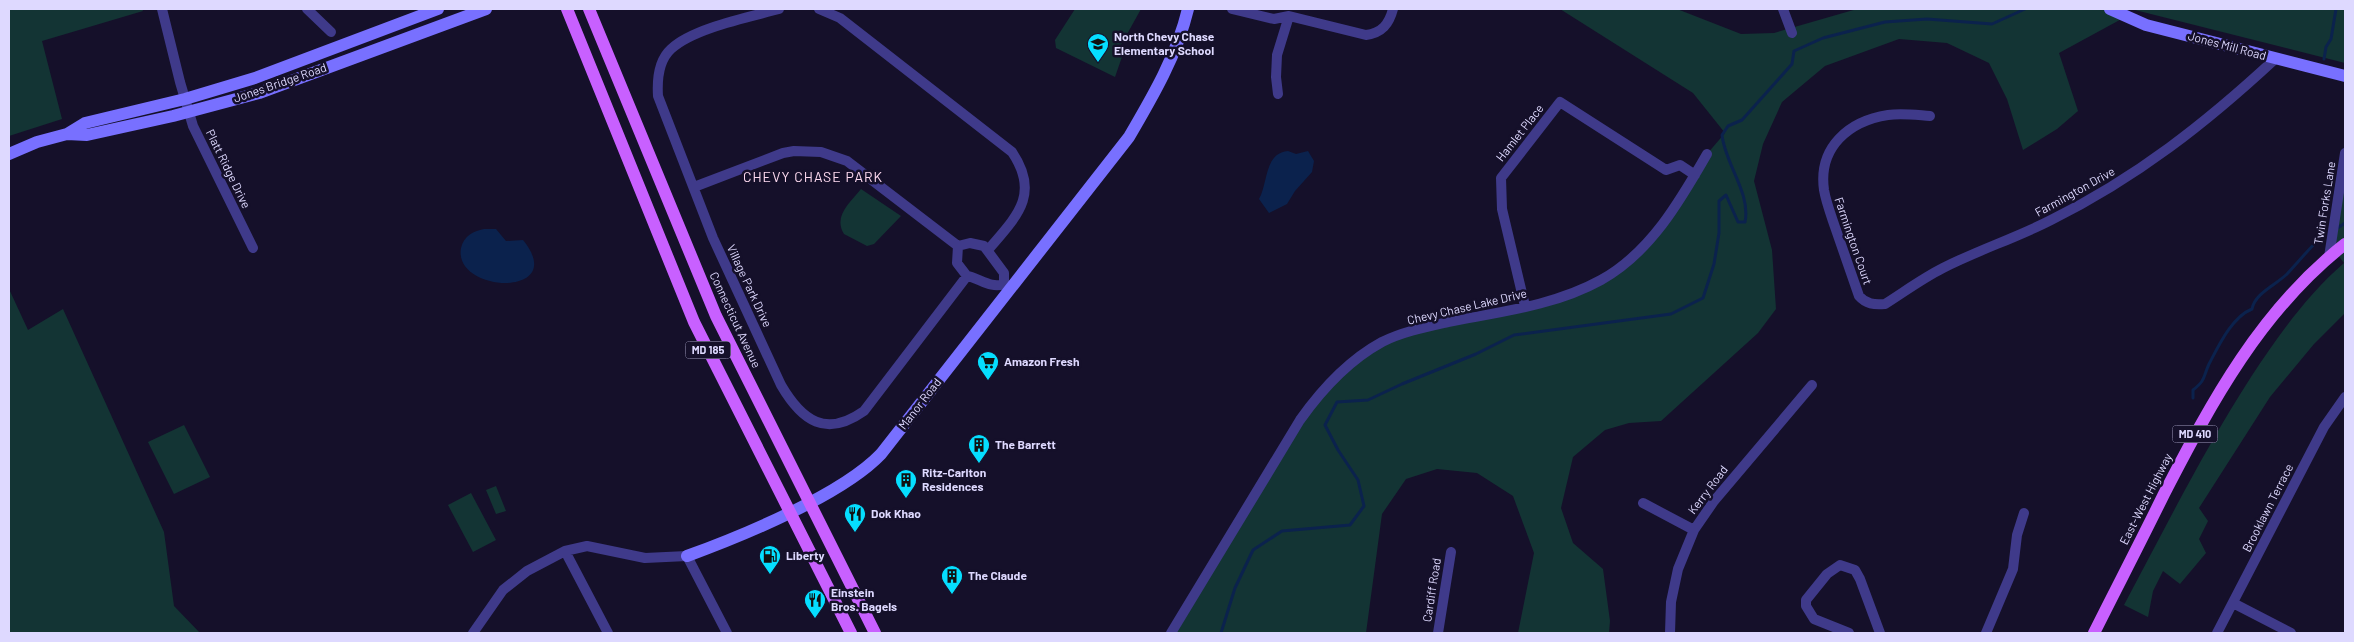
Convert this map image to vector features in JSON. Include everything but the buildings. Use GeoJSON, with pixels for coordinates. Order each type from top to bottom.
{"type":"FeatureCollection","features":[{"type":"Feature","properties":{"kind":"main road","name":"Jones Bridge Road"},"geometry":{"type":"LineString","coordinates":[[68,134],[86,123],[185,99],[254,78],[438,9]]}},
{"type":"Feature","properties":{"kind":"main road","name":"Jones Bridge Road"},"geometry":{"type":"LineString","coordinates":[[9,154],[37,142],[68,134],[87,134],[190,112],[259,93],[486,9]]}},
{"type":"Feature","properties":{"kind":"main road","name":"MD 185"},"geometry":{"type":"LineString","coordinates":[[567,9],[694,322],[851,633]]}},
{"type":"Feature","properties":{"kind":"main road","name":"Connecticut Avenue"},"geometry":{"type":"LineString","coordinates":[[589,9],[716,316],[875,633]]}},
{"type":"Feature","properties":{"kind":"main road","name":"Manor Road"},"geometry":{"type":"LineString","coordinates":[[688,556],[789,512],[870,465],[1007,286],[1129,137],[1158,88],[1177,43],[1188,9]]}},
{"type":"Feature","properties":{"kind":"main road","name":"Jones Mill Road"},"geometry":{"type":"LineString","coordinates":[[2110,9],[2146,25],[2345,76]]}},
{"type":"Feature","properties":{"kind":"main road","name":"East-West Highway"},"geometry":{"type":"LineString","coordinates":[[2094,633],[2204,415],[2240,357],[2278,309],[2329,256],[2345,244]]}},
{"type":"Feature","properties":{"kind":"street","name":"Platt Ridge Drive"},"geometry":{"type":"LineString","coordinates":[[162,9],[193,126],[253,248]]}},
{"type":"Feature","properties":{"kind":"street"},"geometry":{"type":"LineString","coordinates":[[307,9],[330,32]]}},
{"type":"Feature","properties":{"kind":"street","name":"Village Park Drive"},"geometry":{"type":"LineString","coordinates":[[779,9],[684,39],[670,50],[661,65],[657,81],[658,96],[713,238],[781,386],[800,413],[813,421],[836,425],[846,422],[864,411],[966,276]]}},
{"type":"Feature","properties":{"kind":"street"},"geometry":{"type":"LineString","coordinates":[[819,9],[840,18],[1012,152],[1022,170],[1026,192],[1020,209],[988,250]]}},
{"type":"Feature","properties":{"kind":"street"},"geometry":{"type":"LineString","coordinates":[[1232,9],[1274,19],[1286,12],[1366,35],[1376,34],[1383,29],[1393,9]]}},
{"type":"Feature","properties":{"kind":"street"},"geometry":{"type":"LineString","coordinates":[[1783,9],[1792,33]]}},
{"type":"Feature","properties":{"kind":"street"},"geometry":{"type":"LineString","coordinates":[[1278,94],[1276,77],[1277,55],[1286,12]]}},
{"type":"Feature","properties":{"kind":"street","name":"Farmington Drive"},"geometry":{"type":"LineString","coordinates":[[1864,301],[1876,305],[1885,304],[1942,268],[2051,220],[2120,182],[2176,144],[2214,114],[2275,58]]}},
{"type":"Feature","properties":{"kind":"street","name":"Hamlet Place"},"geometry":{"type":"LineString","coordinates":[[1525,306],[1502,209],[1501,178],[1560,102],[1666,170],[1680,165],[1694,175]]}},
{"type":"Feature","properties":{"kind":"street","name":"Farmington Court"},"geometry":{"type":"LineString","coordinates":[[1864,301],[1859,296],[1825,197],[1824,167],[1830,150],[1846,131],[1857,124],[1887,115],[1930,116]]}},
{"type":"Feature","properties":{"kind":"street"},"geometry":{"type":"LineString","coordinates":[[694,187],[784,153],[794,151],[821,152],[853,165],[958,246]]}},
{"type":"Feature","properties":{"kind":"street","name":"Twin Forks Lane"},"geometry":{"type":"LineString","coordinates":[[2329,256],[2345,153]]}},
{"type":"Feature","properties":{"kind":"street","name":"Chevy Chase Lake Drive"},"geometry":{"type":"LineString","coordinates":[[1171,633],[1300,420],[1334,378],[1383,342],[1420,328],[1548,302],[1602,280],[1621,267],[1642,248],[1669,216],[1707,154]]}},
{"type":"Feature","properties":{"kind":"street"},"geometry":{"type":"LineString","coordinates":[[970,243],[984,246],[1004,273],[1007,286],[991,285],[977,278],[966,276],[957,263],[958,246],[970,243]]}},
{"type":"Feature","properties":{"kind":"street","name":"Kerry Road"},"geometry":{"type":"LineString","coordinates":[[1670,633],[1671,602],[1678,569],[1694,530],[1714,501],[1812,385]]}},
{"type":"Feature","properties":{"kind":"street","name":"Brooklawn Terrace"},"geometry":{"type":"LineString","coordinates":[[2217,633],[2324,427],[2345,397]]}},
{"type":"Feature","properties":{"kind":"street"},"geometry":{"type":"LineString","coordinates":[[1643,503],[1694,530]]}},
{"type":"Feature","properties":{"kind":"street"},"geometry":{"type":"LineString","coordinates":[[1986,633],[2012,569],[2024,513]]}},
{"type":"Feature","properties":{"kind":"street","name":"Manor Road"},"geometry":{"type":"LineString","coordinates":[[473,633],[503,590],[527,571],[565,551],[587,546],[645,558],[688,556]]}},
{"type":"Feature","properties":{"kind":"street"},"geometry":{"type":"LineString","coordinates":[[565,551],[608,633]]}},
{"type":"Feature","properties":{"kind":"street","name":"Cardiff Road"},"geometry":{"type":"LineString","coordinates":[[1438,633],[1451,552]]}},
{"type":"Feature","properties":{"kind":"street"},"geometry":{"type":"LineString","coordinates":[[688,556],[727,633]]}},
{"type":"Feature","properties":{"kind":"street"},"geometry":{"type":"LineString","coordinates":[[1849,633],[1814,619],[1806,606],[1806,600],[1827,574],[1840,565],[1855,570],[1880,633]]}},
{"type":"Feature","properties":{"kind":"street"},"geometry":{"type":"LineString","coordinates":[[2232,603],[2291,633]]}},
{"type":"Feature","properties":{"kind":"green space"},"geometry":{"type":"Polygon","coordinates":[[[9,9],[142,9],[143,11],[42,41],[62,119],[9,136],[9,9]]]}},
{"type":"Feature","properties":{"kind":"green space"},"geometry":{"type":"Polygon","coordinates":[[[1075,9],[1141,9],[1121,45],[1123,54],[1115,77],[1056,48],[1055,40],[1075,9]]]}},
{"type":"Feature","properties":{"kind":"green space"},"geometry":{"type":"Polygon","coordinates":[[[1560,9],[1677,9],[1741,34],[1774,33],[1857,9],[2110,9],[2127,16],[2059,53],[2078,111],[2057,129],[2023,150],[2007,99],[1989,63],[1947,43],[1899,39],[1825,66],[1782,102],[1763,144],[1754,181],[1772,250],[1776,309],[1758,333],[1661,421],[1629,423],[1605,430],[1573,457],[1561,508],[1573,543],[1603,569],[1610,621],[1609,633],[1518,633],[1534,553],[1513,496],[1477,473],[1437,469],[1406,479],[1382,514],[1366,633],[1171,633],[1320,394],[1383,342],[1576,292],[1642,248],[1707,154],[1725,133],[1693,93],[1560,9]]]}},
{"type":"Feature","properties":{"kind":"green space"},"geometry":{"type":"Polygon","coordinates":[[[2131,9],[2345,9],[2345,63],[2131,9]]]}},
{"type":"Feature","properties":{"kind":"green space"},"geometry":{"type":"Polygon","coordinates":[[[2345,167],[2345,313],[2314,344],[2270,397],[2199,508],[2208,521],[2199,539],[2206,553],[2180,584],[2163,571],[2153,591],[2148,617],[2124,605],[2201,461],[2251,377],[2283,331],[2305,302],[2344,263],[2334,250],[2345,167]]]}},
{"type":"Feature","properties":{"kind":"green space"},"geometry":{"type":"Polygon","coordinates":[[[861,189],[901,216],[874,244],[867,246],[844,234],[840,221],[844,210],[861,189]]]}},
{"type":"Feature","properties":{"kind":"green space"},"geometry":{"type":"Polygon","coordinates":[[[9,289],[28,330],[63,309],[164,532],[174,606],[200,633],[9,633],[9,289]]]}},
{"type":"Feature","properties":{"kind":"green space"},"geometry":{"type":"Polygon","coordinates":[[[184,425],[210,477],[174,494],[148,442],[184,425]]]}},
{"type":"Feature","properties":{"kind":"green space"},"geometry":{"type":"Polygon","coordinates":[[[496,486],[506,511],[496,514],[486,490],[496,486]]]}},
{"type":"Feature","properties":{"kind":"green space"},"geometry":{"type":"Polygon","coordinates":[[[471,493],[496,540],[473,552],[448,505],[471,493]]]}},
{"type":"Feature","properties":{"kind":"water"},"geometry":{"type":"Polygon","coordinates":[[[1288,151],[1296,154],[1308,151],[1314,161],[1312,172],[1295,191],[1287,204],[1269,213],[1259,199],[1271,163],[1280,153],[1288,151]]]}},
{"type":"Feature","properties":{"kind":"water"},"geometry":{"type":"Polygon","coordinates":[[[484,229],[496,229],[506,241],[523,240],[534,259],[532,272],[522,280],[507,283],[489,281],[474,274],[463,263],[461,248],[464,240],[469,235],[484,229]]]}},
{"type":"Feature","properties":{"kind":"waterway"},"geometry":{"type":"LineString","coordinates":[[1221,633],[1235,588],[1253,550],[1282,531],[1350,525],[1364,506],[1358,480],[1338,450],[1325,425],[1337,402],[1368,400],[1476,354],[1514,335],[1671,314],[1703,298],[1714,264],[1719,233],[1719,201],[1726,195],[1738,222],[1745,222],[1744,200],[1724,146],[1722,135],[1728,126],[1742,120],[1792,64],[1794,51],[1823,38],[1885,22],[1927,19],[1992,24],[2025,9]]}},
{"type":"Feature","properties":{"kind":"waterway"},"geometry":{"type":"LineString","coordinates":[[2324,59],[2326,47],[2331,39],[2336,9]]}},
{"type":"Feature","properties":{"kind":"waterway"},"geometry":{"type":"LineString","coordinates":[[2336,229],[2345,223]]}},
{"type":"Feature","properties":{"kind":"waterway"},"geometry":{"type":"LineString","coordinates":[[2193,398],[2193,390],[2202,381],[2217,349],[2232,325],[2238,318],[2252,309],[2257,298],[2287,274],[2321,237]]}},
{"type":"Feature","properties":{"kind":"place","name":"North Chevy Chase Elementary School"},"geometry":{"type":"Point","coordinates":[1098,63]}},
{"type":"Feature","properties":{"kind":"place","name":"Amazon Fresh"},"geometry":{"type":"Point","coordinates":[988,381]}},
{"type":"Feature","properties":{"kind":"place","name":"The Barrett"},"geometry":{"type":"Point","coordinates":[979,464]}},
{"type":"Feature","properties":{"kind":"place","name":"Ritz-Carlton Residences"},"geometry":{"type":"Point","coordinates":[906,499]}},
{"type":"Feature","properties":{"kind":"place","name":"Dok Khao"},"geometry":{"type":"Point","coordinates":[855,533]}},
{"type":"Feature","properties":{"kind":"place","name":"Liberty"},"geometry":{"type":"Point","coordinates":[770,575]}},
{"type":"Feature","properties":{"kind":"place","name":"The Claude"},"geometry":{"type":"Point","coordinates":[952,595]}},
{"type":"Feature","properties":{"kind":"place","name":"Einstein Bros. Bagels"},"geometry":{"type":"Point","coordinates":[815,619]}},
{"type":"Feature","properties":{"kind":"district","name":"CHEVY CHASE PARK"},"geometry":{"type":"Point","coordinates":[813,177]}}]}
